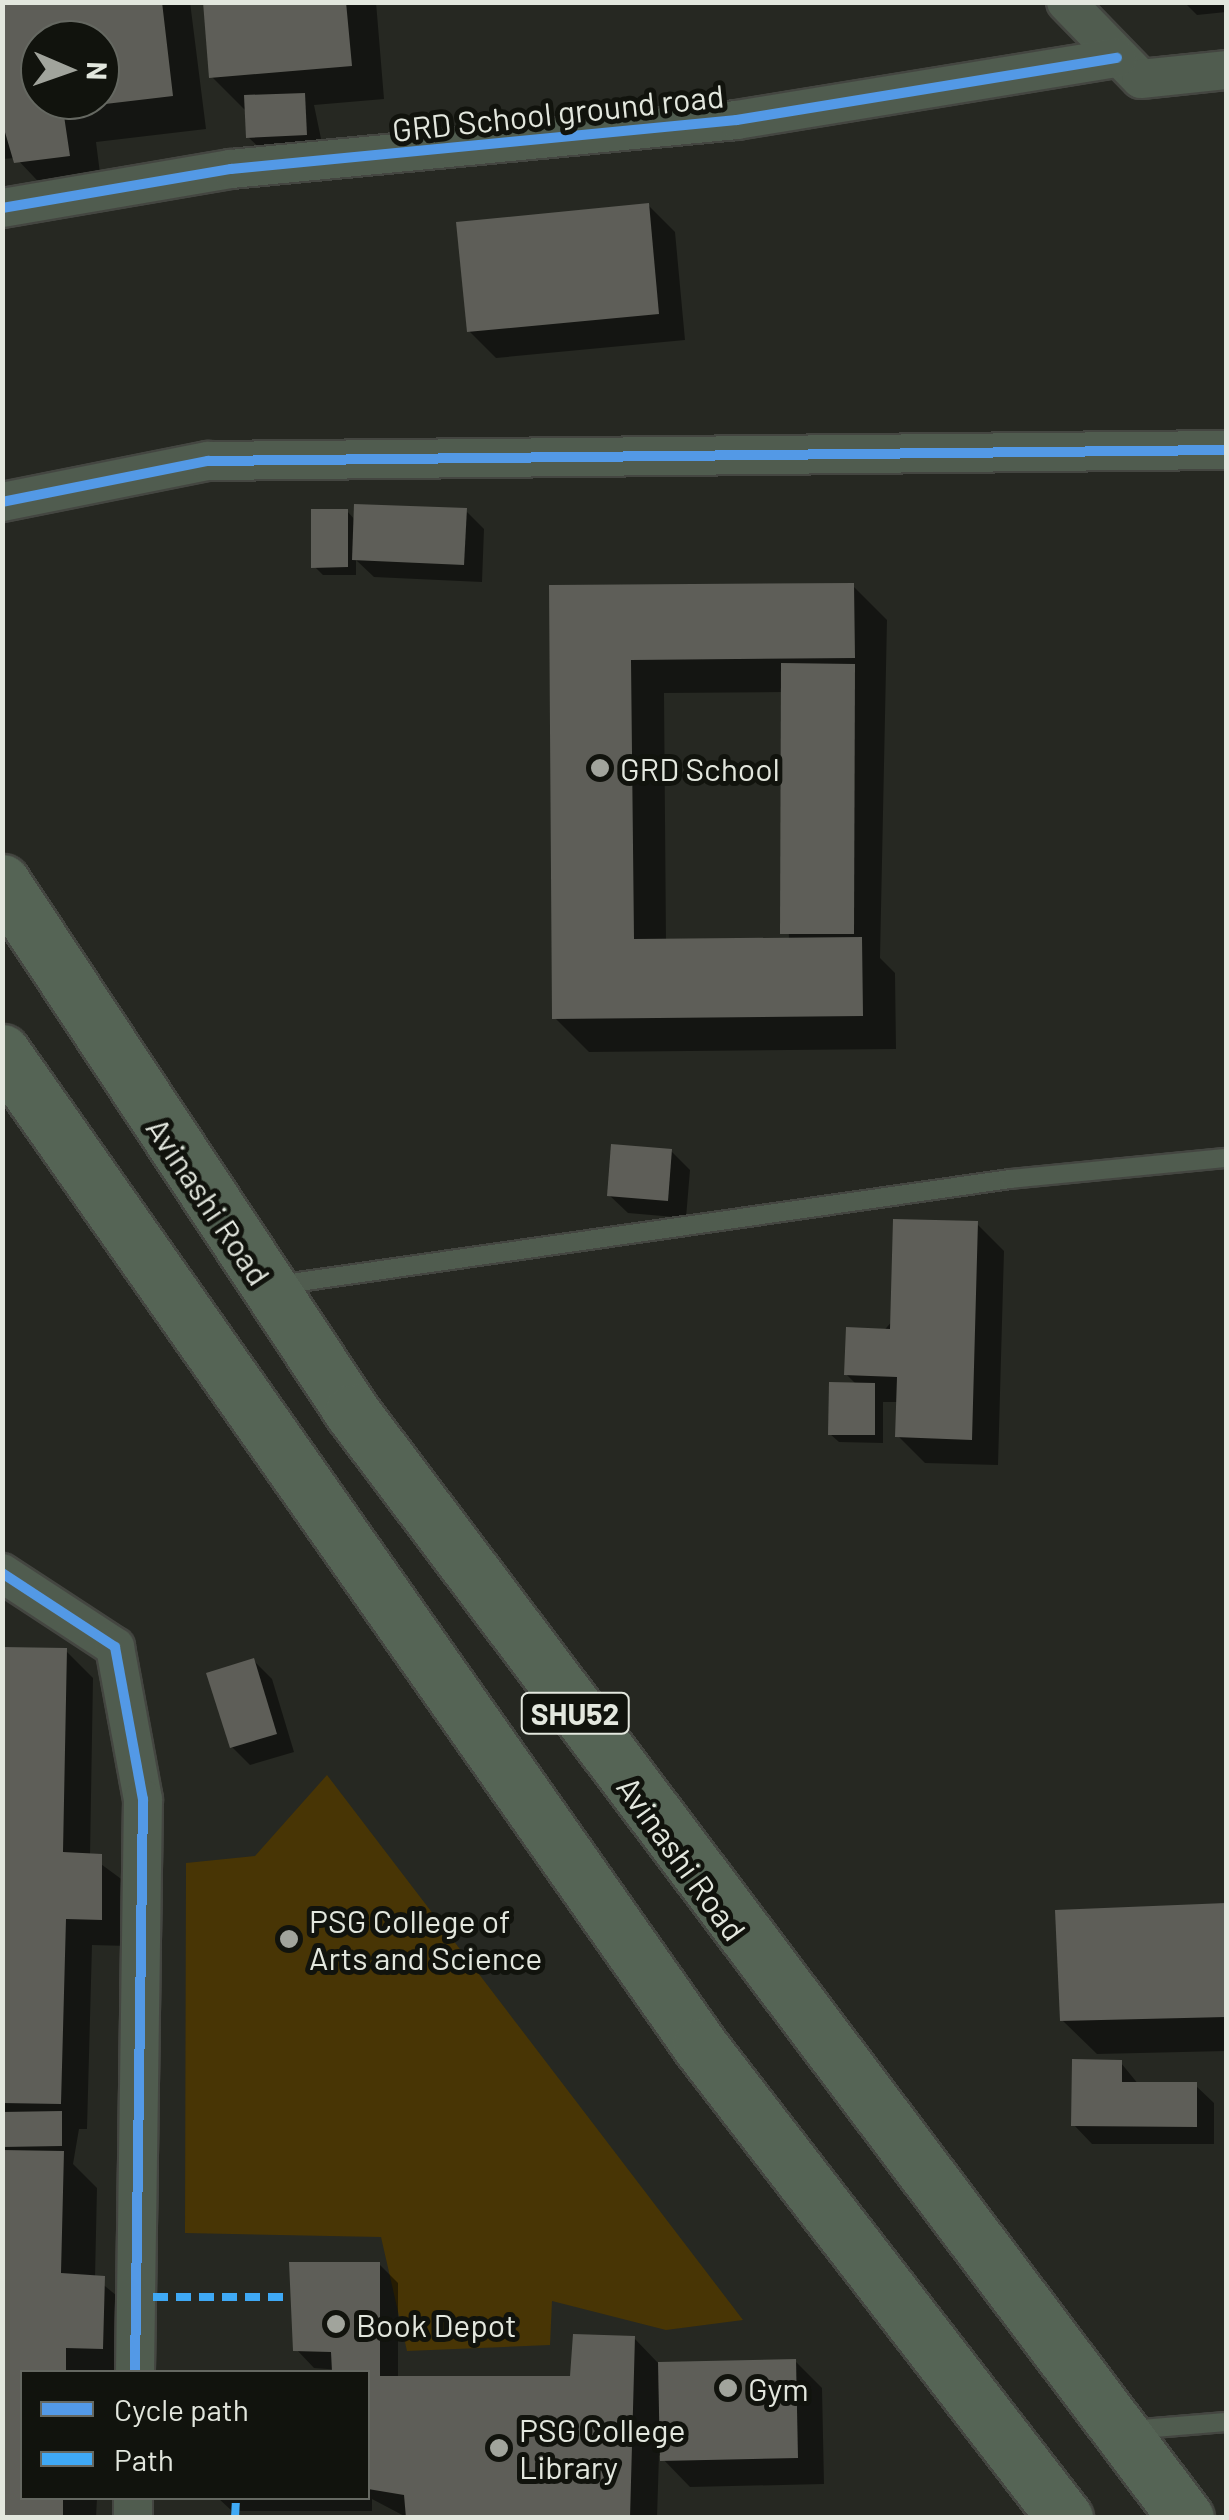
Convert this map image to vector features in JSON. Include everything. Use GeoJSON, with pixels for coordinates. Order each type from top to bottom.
{"type":"FeatureCollection","features":[{"type":"Feature","properties":{"kind":"main road","name":"Avinashi Road"},"geometry":{"type":"LineString","coordinates":[[2,882],[267,1286],[1115,2431],[1186,2518]]}},
{"type":"Feature","properties":{"kind":"main road","name":"SHU52"},"geometry":{"type":"LineString","coordinates":[[2,1052],[700,2046],[1065,2518]]}},
{"type":"Feature","properties":{"kind":"street"},"geometry":{"type":"LineString","coordinates":[[1066,2],[1141,79],[1226,70]]}},
{"type":"Feature","properties":{"kind":"street","name":"GRD School ground road"},"geometry":{"type":"LineString","coordinates":[[2,208],[232,170],[737,120],[1117,58]]}},
{"type":"Feature","properties":{"kind":"street"},"geometry":{"type":"LineString","coordinates":[[2,502],[208,461],[1226,450]]}},
{"type":"Feature","properties":{"kind":"street"},"geometry":{"type":"LineString","coordinates":[[2,1572],[115,1647],[143,1799],[134,2370]]}},
{"type":"Feature","properties":{"kind":"lane"},"geometry":{"type":"LineString","coordinates":[[267,1286],[990,1181],[1226,1158]]}},
{"type":"Feature","properties":{"kind":"lane"},"geometry":{"type":"LineString","coordinates":[[1115,2431],[1226,2422]]}},
{"type":"Feature","properties":{"kind":"shaded area"},"geometry":{"type":"Polygon","coordinates":[[[327,1775],[743,2320],[666,2330],[552,2301],[550,2345],[407,2351],[381,2237],[185,2233],[186,1863],[255,1856],[327,1775]]]}},
{"type":"Feature","properties":{"kind":"building"},"geometry":{"type":"Polygon","coordinates":[[[2,2],[162,2],[173,96],[120,102],[120,20],[20,20],[20,120],[65,120],[70,156],[14,163],[2,122],[2,2]]]}},
{"type":"Feature","properties":{"kind":"building"},"geometry":{"type":"Polygon","coordinates":[[[203,2],[346,2],[352,66],[209,78],[203,2]]]}},
{"type":"Feature","properties":{"kind":"building"},"geometry":{"type":"Polygon","coordinates":[[[305,93],[307,135],[246,138],[244,95],[305,93]]]}},
{"type":"Feature","properties":{"kind":"building"},"geometry":{"type":"Polygon","coordinates":[[[649,203],[659,314],[467,332],[456,222],[649,203]]]}},
{"type":"Feature","properties":{"kind":"building"},"geometry":{"type":"Polygon","coordinates":[[[354,504],[467,508],[464,565],[352,560],[354,504]]]}},
{"type":"Feature","properties":{"kind":"building"},"geometry":{"type":"Polygon","coordinates":[[[311,509],[348,509],[348,567],[311,568],[311,509]]]}},
{"type":"Feature","properties":{"kind":"building"},"geometry":{"type":"Polygon","coordinates":[[[854,583],[855,658],[631,660],[634,939],[862,937],[863,1016],[552,1019],[549,585],[854,583]]]}},
{"type":"Feature","properties":{"kind":"building"},"geometry":{"type":"Polygon","coordinates":[[[781,663],[855,664],[854,934],[780,934],[781,663]]]}},
{"type":"Feature","properties":{"kind":"building"},"geometry":{"type":"Polygon","coordinates":[[[611,1144],[672,1149],[668,1201],[607,1196],[611,1144]]]}},
{"type":"Feature","properties":{"kind":"building"},"geometry":{"type":"Polygon","coordinates":[[[893,1219],[978,1221],[972,1440],[895,1437],[897,1377],[844,1375],[846,1327],[890,1329],[893,1219]]]}},
{"type":"Feature","properties":{"kind":"building"},"geometry":{"type":"Polygon","coordinates":[[[829,1382],[875,1383],[875,1435],[828,1435],[829,1382]]]}},
{"type":"Feature","properties":{"kind":"building"},"geometry":{"type":"Polygon","coordinates":[[[2,1647],[67,1648],[63,1852],[102,1854],[102,1920],[66,1919],[61,2104],[2,2103],[2,1647]]]}},
{"type":"Feature","properties":{"kind":"building"},"geometry":{"type":"Polygon","coordinates":[[[254,1658],[277,1734],[230,1748],[206,1673],[254,1658]]]}},
{"type":"Feature","properties":{"kind":"building"},"geometry":{"type":"Polygon","coordinates":[[[1226,1903],[1226,2017],[1060,2021],[1055,1910],[1226,1903]]]}},
{"type":"Feature","properties":{"kind":"building"},"geometry":{"type":"Polygon","coordinates":[[[1072,2059],[1122,2060],[1122,2082],[1197,2082],[1197,2127],[1071,2126],[1072,2059]]]}},
{"type":"Feature","properties":{"kind":"building"},"geometry":{"type":"Polygon","coordinates":[[[62,2111],[62,2146],[2,2147],[2,2112],[62,2111]]]}},
{"type":"Feature","properties":{"kind":"building"},"geometry":{"type":"Polygon","coordinates":[[[2,2150],[64,2151],[61,2273],[105,2276],[103,2349],[66,2348],[66,2370],[20,2370],[20,2500],[63,2500],[63,2518],[2,2518],[2,2150]]]}},
{"type":"Feature","properties":{"kind":"building","name":"PSG College Library"},"geometry":{"type":"Polygon","coordinates":[[[289,2262],[380,2262],[380,2376],[570,2376],[573,2334],[635,2336],[630,2518],[406,2518],[404,2495],[370,2489],[370,2370],[332,2370],[331,2352],[293,2351],[289,2262]]]}},
{"type":"Feature","properties":{"kind":"building","name":"Gym"},"geometry":{"type":"Polygon","coordinates":[[[796,2359],[798,2458],[660,2461],[658,2362],[796,2359]]]}},
{"type":"Feature","properties":{"kind":"marked path"},"geometry":{"type":"LineString","coordinates":[[153,2297],[290,2297]]}},
{"type":"Feature","properties":{"kind":"marked path"},"geometry":{"type":"LineString","coordinates":[[235,2518],[236,2500]]}},
{"type":"Feature","properties":{"kind":"cycle path"},"geometry":{"type":"LineString","coordinates":[[2,208],[231,169],[737,120],[1117,58]]}},
{"type":"Feature","properties":{"kind":"cycle path"},"geometry":{"type":"LineString","coordinates":[[2,502],[208,461],[1226,450]]}},
{"type":"Feature","properties":{"kind":"cycle path"},"geometry":{"type":"LineString","coordinates":[[2,1573],[115,1647],[143,1799],[135,2370]]}},
{"type":"Feature","properties":{"kind":"place","name":"GRD School"},"geometry":{"type":"Point","coordinates":[600,768]}},
{"type":"Feature","properties":{"kind":"place","name":"PSG College of Arts and Science"},"geometry":{"type":"Point","coordinates":[289,1939]}},
{"type":"Feature","properties":{"kind":"place","name":"Book Depot"},"geometry":{"type":"Point","coordinates":[336,2324]}},
{"type":"Feature","properties":{"kind":"place","name":"Gym"},"geometry":{"type":"Point","coordinates":[728,2388]}},
{"type":"Feature","properties":{"kind":"place","name":"PSG College Library"},"geometry":{"type":"Point","coordinates":[499,2448]}}]}
